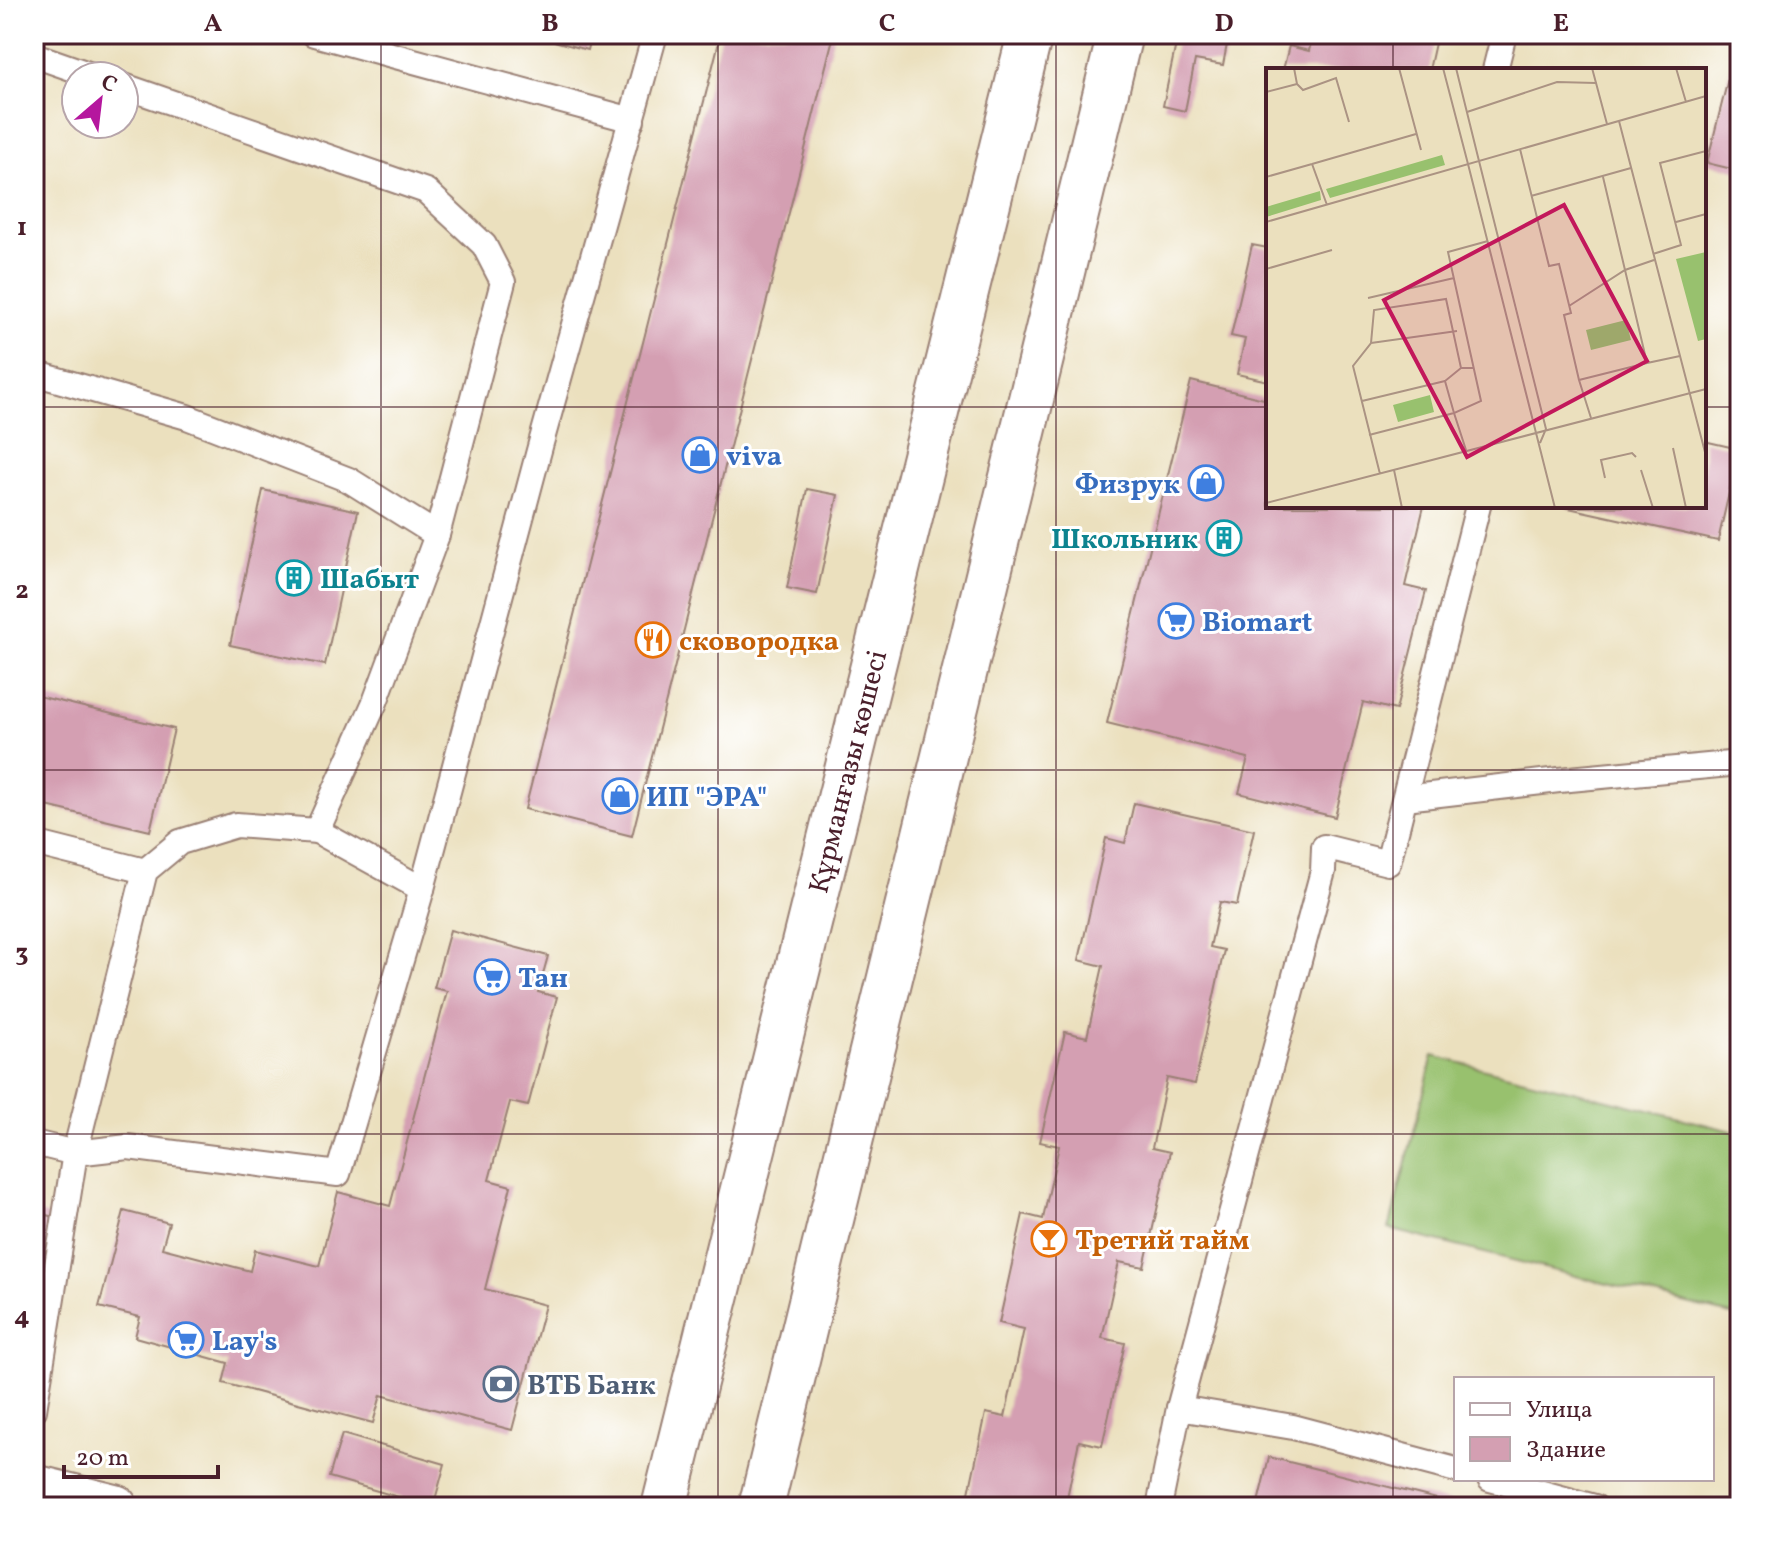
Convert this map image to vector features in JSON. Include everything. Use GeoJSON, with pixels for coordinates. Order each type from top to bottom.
{"type":"FeatureCollection","features":[{"type":"Feature","properties":{"kind":"street","name":"Құрманғазы көшесі"},"geometry":{"type":"LineString","coordinates":[[664,1507],[1030,34]]}},
{"type":"Feature","properties":{"kind":"street"},"geometry":{"type":"LineString","coordinates":[[761,1507],[1120,34]]}},
{"type":"Feature","properties":{"kind":"street"},"geometry":{"type":"LineString","coordinates":[[34,1487],[115,1507]]}},
{"type":"Feature","properties":{"kind":"lane"},"geometry":{"type":"LineString","coordinates":[[314,34],[632,120]]}},
{"type":"Feature","properties":{"kind":"lane"},"geometry":{"type":"LineString","coordinates":[[34,1143],[75,1153],[128,1147],[338,1174],[422,889],[532,473],[655,34]]}},
{"type":"Feature","properties":{"kind":"lane"},"geometry":{"type":"LineString","coordinates":[[1496,68],[1504,34]]}},
{"type":"Feature","properties":{"kind":"lane"},"geometry":{"type":"LineString","coordinates":[[34,55],[60,64]]}},
{"type":"Feature","properties":{"kind":"lane"},"geometry":{"type":"LineString","coordinates":[[140,92],[426,191],[484,245],[503,282],[437,535],[375,702],[317,831]]}},
{"type":"Feature","properties":{"kind":"lane"},"geometry":{"type":"LineString","coordinates":[[34,373],[187,417],[349,480],[437,535]]}},
{"type":"Feature","properties":{"kind":"lane"},"geometry":{"type":"LineString","coordinates":[[1159,1507],[1179,1408],[1323,871],[1324,847],[1388,863],[1478,508]]}},
{"type":"Feature","properties":{"kind":"lane"},"geometry":{"type":"LineString","coordinates":[[1405,798],[1740,763]]}},
{"type":"Feature","properties":{"kind":"lane"},"geometry":{"type":"LineString","coordinates":[[34,1410],[75,1153],[145,871],[180,842],[236,825],[317,831],[422,889]]}},
{"type":"Feature","properties":{"kind":"lane"},"geometry":{"type":"LineString","coordinates":[[34,843],[145,871]]}},
{"type":"Feature","properties":{"kind":"lane"},"geometry":{"type":"LineString","coordinates":[[1179,1408],[1293,1427],[1454,1469]]}},
{"type":"Feature","properties":{"kind":"lane"},"geometry":{"type":"LineString","coordinates":[[1498,1481],[1595,1507]]}},
{"type":"Feature","properties":{"kind":"green space"},"geometry":{"type":"Polygon","coordinates":[[[1433,1056],[1740,1133],[1740,1296],[1735,1316],[1389,1229],[1433,1056]]]}},
{"type":"Feature","properties":{"kind":"building"},"geometry":{"type":"Polygon","coordinates":[[[528,34],[591,34],[587,50],[528,34]]]}},
{"type":"Feature","properties":{"kind":"building"},"geometry":{"type":"Polygon","coordinates":[[[721,34],[834,34],[632,836],[525,809],[721,34]]]}},
{"type":"Feature","properties":{"kind":"building"},"geometry":{"type":"Polygon","coordinates":[[[1178,34],[1229,34],[1223,65],[1195,60],[1185,111],[1163,106],[1178,34]]]}},
{"type":"Feature","properties":{"kind":"building"},"geometry":{"type":"Polygon","coordinates":[[[1313,34],[1437,34],[1429,68],[1284,68],[1289,46],[1309,51],[1313,34]]]}},
{"type":"Feature","properties":{"kind":"building"},"geometry":{"type":"Polygon","coordinates":[[[1740,35],[1740,171],[1707,163],[1740,35]]]}},
{"type":"Feature","properties":{"kind":"building"},"geometry":{"type":"Polygon","coordinates":[[[1252,245],[1266,248],[1266,381],[1237,374],[1245,339],[1231,336],[1252,245]]]}},
{"type":"Feature","properties":{"kind":"building"},"geometry":{"type":"Polygon","coordinates":[[[1191,381],[1266,400],[1266,508],[1424,508],[1405,586],[1426,591],[1396,710],[1363,702],[1335,817],[1239,793],[1248,758],[1107,723],[1191,381]]]}},
{"type":"Feature","properties":{"kind":"building"},"geometry":{"type":"Polygon","coordinates":[[[1706,441],[1739,449],[1718,541],[1569,508],[1706,508],[1706,441]]]}},
{"type":"Feature","properties":{"kind":"building"},"geometry":{"type":"Polygon","coordinates":[[[807,489],[838,495],[817,594],[787,588],[807,489]]]}},
{"type":"Feature","properties":{"kind":"building","name":"Шабыт"},"geometry":{"type":"Polygon","coordinates":[[[263,490],[358,511],[325,665],[230,645],[263,490]]]}},
{"type":"Feature","properties":{"kind":"building"},"geometry":{"type":"Polygon","coordinates":[[[34,695],[174,729],[150,831],[34,803],[34,695]]]}},
{"type":"Feature","properties":{"kind":"building"},"geometry":{"type":"Polygon","coordinates":[[[1134,803],[1254,830],[1237,905],[1220,902],[1210,947],[1224,950],[1195,1084],[1167,1078],[1152,1148],[1170,1152],[1144,1267],[1119,1262],[1102,1338],[1125,1343],[1102,1446],[1079,1441],[1065,1507],[980,1507],[982,1501],[968,1498],[986,1413],[1005,1417],[1024,1329],[999,1323],[1023,1214],[1043,1219],[1059,1146],[1040,1142],[1065,1032],[1087,1037],[1103,966],[1079,960],[1106,838],[1125,843],[1134,803]]]}},
{"type":"Feature","properties":{"kind":"building"},"geometry":{"type":"Polygon","coordinates":[[[450,930],[548,956],[538,992],[557,997],[528,1106],[510,1102],[489,1180],[511,1186],[485,1289],[545,1305],[512,1430],[381,1395],[373,1423],[223,1383],[228,1363],[135,1337],[140,1317],[99,1307],[124,1211],[169,1223],[162,1248],[250,1271],[255,1250],[319,1266],[338,1192],[390,1206],[447,991],[434,988],[450,930]]]}},
{"type":"Feature","properties":{"kind":"building"},"geometry":{"type":"Polygon","coordinates":[[[34,1212],[54,1217],[35,1291],[34,1291],[34,1212]]]}},
{"type":"Feature","properties":{"kind":"building"},"geometry":{"type":"Polygon","coordinates":[[[342,1434],[445,1464],[433,1507],[329,1477],[342,1434]]]}},
{"type":"Feature","properties":{"kind":"building"},"geometry":{"type":"Polygon","coordinates":[[[1269,1457],[1465,1506],[1465,1507],[1257,1507],[1269,1457]]]}},
{"type":"Feature","properties":{"kind":"place","name":"viva"},"geometry":{"type":"Point","coordinates":[700,455]}},
{"type":"Feature","properties":{"kind":"place","name":"Физрук"},"geometry":{"type":"Point","coordinates":[1206,483]}},
{"type":"Feature","properties":{"kind":"place","name":"Школьник"},"geometry":{"type":"Point","coordinates":[1224,538]}},
{"type":"Feature","properties":{"kind":"place","name":"Шабыт"},"geometry":{"type":"Point","coordinates":[294,578]}},
{"type":"Feature","properties":{"kind":"place","name":"Biomart"},"geometry":{"type":"Point","coordinates":[1176,621]}},
{"type":"Feature","properties":{"kind":"place","name":"сковородка"},"geometry":{"type":"Point","coordinates":[653,640]}},
{"type":"Feature","properties":{"kind":"place","name":"ИП \"ЭРА\""},"geometry":{"type":"Point","coordinates":[620,796]}},
{"type":"Feature","properties":{"kind":"place","name":"Тан"},"geometry":{"type":"Point","coordinates":[492,977]}},
{"type":"Feature","properties":{"kind":"place","name":"Третий тайм"},"geometry":{"type":"Point","coordinates":[1049,1239]}},
{"type":"Feature","properties":{"kind":"place","name":"Lay's"},"geometry":{"type":"Point","coordinates":[186,1340]}},
{"type":"Feature","properties":{"kind":"place","name":"ВТБ Банк"},"geometry":{"type":"Point","coordinates":[501,1384]}}]}
